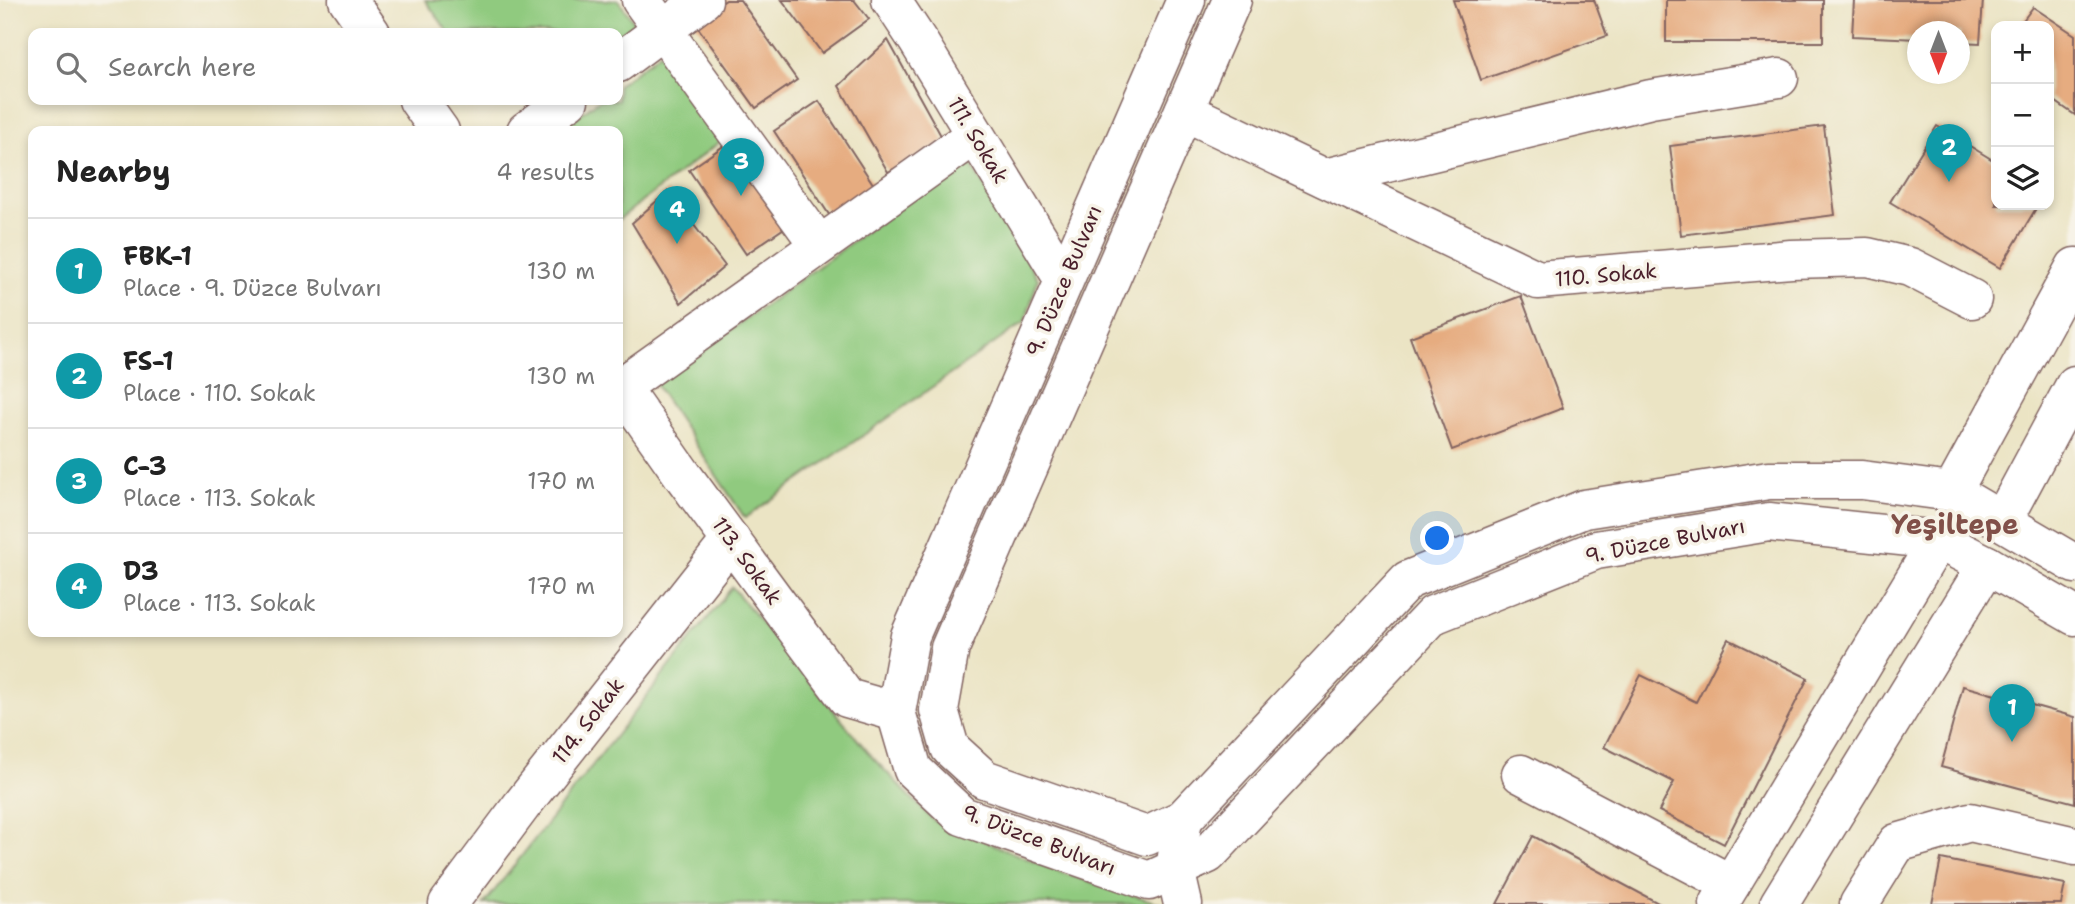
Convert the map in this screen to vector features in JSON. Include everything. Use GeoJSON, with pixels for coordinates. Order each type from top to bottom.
{"type":"FeatureCollection","features":[{"type":"Feature","properties":{"kind":"street"},"geometry":{"type":"LineString","coordinates":[[348,0],[368,28]]}},
{"type":"Feature","properties":{"kind":"street"},"geometry":{"type":"LineString","coordinates":[[623,56],[652,15],[702,0]]}},
{"type":"Feature","properties":{"kind":"street","name":"111. Sokak"},"geometry":{"type":"LineString","coordinates":[[891,0],[1064,280]]}},
{"type":"Feature","properties":{"kind":"street","name":"9. Düzce Bulvarı"},"geometry":{"type":"LineString","coordinates":[[1186,0],[910,636],[896,712],[913,771],[962,816],[1149,881],[1179,887],[1433,615],[1596,550],[1769,522],[1938,540],[2075,616]]}},
{"type":"Feature","properties":{"kind":"street","name":"9. Düzce Bulvarı"},"geometry":{"type":"LineString","coordinates":[[1232,0],[950,648],[939,710],[950,748],[984,779],[1147,836],[1182,819],[1408,580],[1584,509],[1769,480],[1862,480],[1952,492],[2075,564]]}},
{"type":"Feature","properties":{"kind":"street"},"geometry":{"type":"LineString","coordinates":[[652,15],[819,245]]}},
{"type":"Feature","properties":{"kind":"street"},"geometry":{"type":"LineString","coordinates":[[1325,178],[1651,99],[1779,78]]}},
{"type":"Feature","properties":{"kind":"street"},"geometry":{"type":"LineString","coordinates":[[422,105],[436,126]]}},
{"type":"Feature","properties":{"kind":"street"},"geometry":{"type":"LineString","coordinates":[[533,126],[562,105]]}},
{"type":"Feature","properties":{"kind":"street","name":"110. Sokak"},"geometry":{"type":"LineString","coordinates":[[1184,111],[1538,280],[1791,259],[1867,257],[1910,267],[1972,299]]}},
{"type":"Feature","properties":{"kind":"street"},"geometry":{"type":"LineString","coordinates":[[623,382],[975,135]]}},
{"type":"Feature","properties":{"kind":"street"},"geometry":{"type":"LineString","coordinates":[[1952,492],[2075,267]]}},
{"type":"Feature","properties":{"kind":"street"},"geometry":{"type":"LineString","coordinates":[[2002,521],[2075,385]]}},
{"type":"Feature","properties":{"kind":"street","name":"113. Sokak"},"geometry":{"type":"LineString","coordinates":[[623,391],[847,698],[896,712]]}},
{"type":"Feature","properties":{"kind":"street","name":"114. Sokak"},"geometry":{"type":"LineString","coordinates":[[448,904],[530,795],[731,540]]}},
{"type":"Feature","properties":{"kind":"street"},"geometry":{"type":"LineString","coordinates":[[1521,774],[1725,894],[1938,540]]}},
{"type":"Feature","properties":{"kind":"street"},"geometry":{"type":"LineString","coordinates":[[1779,904],[1987,565]]}},
{"type":"Feature","properties":{"kind":"street"},"geometry":{"type":"LineString","coordinates":[[1179,887],[1182,819]]}},
{"type":"Feature","properties":{"kind":"street"},"geometry":{"type":"LineString","coordinates":[[1859,904],[1898,843],[1970,822],[2075,846]]}},
{"type":"Feature","properties":{"kind":"green space"},"geometry":{"type":"Polygon","coordinates":[[[425,0],[618,0],[639,29],[623,41],[623,28],[445,28],[425,0]]]}},
{"type":"Feature","properties":{"kind":"green space"},"geometry":{"type":"Polygon","coordinates":[[[660,53],[726,137],[623,216],[623,126],[565,126],[592,105],[623,105],[623,81],[660,53]]]}},
{"type":"Feature","properties":{"kind":"green space"},"geometry":{"type":"Polygon","coordinates":[[[967,158],[1038,279],[1025,322],[745,518],[656,385],[967,158]]]}},
{"type":"Feature","properties":{"kind":"green space"},"geometry":{"type":"Polygon","coordinates":[[[732,587],[872,757],[933,820],[1062,873],[1162,904],[484,904],[732,587]]]}},
{"type":"Feature","properties":{"kind":"building"},"geometry":{"type":"Polygon","coordinates":[[[726,0],[740,0],[797,80],[756,108],[694,22],[726,0]]]}},
{"type":"Feature","properties":{"kind":"building"},"geometry":{"type":"Polygon","coordinates":[[[782,0],[854,0],[869,19],[822,53],[782,0]]]}},
{"type":"Feature","properties":{"kind":"building"},"geometry":{"type":"Polygon","coordinates":[[[1453,0],[1594,0],[1607,36],[1481,80],[1453,0]]]}},
{"type":"Feature","properties":{"kind":"building"},"geometry":{"type":"Polygon","coordinates":[[[1666,0],[1823,0],[1823,42],[1666,42],[1666,0]]]}},
{"type":"Feature","properties":{"kind":"building"},"geometry":{"type":"Polygon","coordinates":[[[1854,0],[1983,0],[1980,43],[1970,42],[1970,21],[1907,21],[1907,38],[1852,36],[1854,0]]]}},
{"type":"Feature","properties":{"kind":"building"},"geometry":{"type":"Polygon","coordinates":[[[2033,7],[2054,21],[2023,21],[2033,7]]]}},
{"type":"Feature","properties":{"kind":"building"},"geometry":{"type":"Polygon","coordinates":[[[2054,21],[2075,35],[2075,115],[2054,100],[2054,21]]]}},
{"type":"Feature","properties":{"kind":"building"},"geometry":{"type":"Polygon","coordinates":[[[888,40],[944,141],[888,172],[839,86],[888,40]]]}},
{"type":"Feature","properties":{"kind":"building"},"geometry":{"type":"Polygon","coordinates":[[[819,101],[875,187],[830,216],[774,131],[819,101]]]}},
{"type":"Feature","properties":{"kind":"building"},"geometry":{"type":"Polygon","coordinates":[[[1824,126],[1835,215],[1681,235],[1670,146],[1824,126]]]}},
{"type":"Feature","properties":{"kind":"building"},"geometry":{"type":"Polygon","coordinates":[[[1937,126],[1991,159],[1991,210],[2035,210],[2000,268],[1890,202],[1937,126]]]}},
{"type":"Feature","properties":{"kind":"building"},"geometry":{"type":"Polygon","coordinates":[[[735,138],[793,222],[746,254],[689,170],[735,138]]]}},
{"type":"Feature","properties":{"kind":"building"},"geometry":{"type":"Polygon","coordinates":[[[668,191],[725,266],[681,303],[632,223],[668,191]]]}},
{"type":"Feature","properties":{"kind":"building"},"geometry":{"type":"Polygon","coordinates":[[[1521,296],[1563,408],[1452,450],[1410,337],[1521,296]]]}},
{"type":"Feature","properties":{"kind":"building"},"geometry":{"type":"Polygon","coordinates":[[[1728,639],[1808,678],[1724,844],[1659,811],[1674,782],[1604,747],[1641,675],[1696,702],[1728,639]]]}},
{"type":"Feature","properties":{"kind":"building"},"geometry":{"type":"Polygon","coordinates":[[[1963,686],[2075,717],[2075,803],[1941,767],[1963,686]]]}},
{"type":"Feature","properties":{"kind":"building"},"geometry":{"type":"Polygon","coordinates":[[[1533,836],[1660,904],[1497,904],[1533,836]]]}},
{"type":"Feature","properties":{"kind":"building"},"geometry":{"type":"Polygon","coordinates":[[[1941,859],[2065,884],[2061,904],[1932,904],[1941,859]]]}},
{"type":"Feature","properties":{"kind":"place","name":"FS-1"},"geometry":{"type":"Point","coordinates":[1949,182]}},
{"type":"Feature","properties":{"kind":"place","name":"C-3"},"geometry":{"type":"Point","coordinates":[741,196]}},
{"type":"Feature","properties":{"kind":"place","name":"D3"},"geometry":{"type":"Point","coordinates":[677,244]}},
{"type":"Feature","properties":{"kind":"place","name":"FBK-1"},"geometry":{"type":"Point","coordinates":[2012,742]}},
{"type":"Feature","properties":{"kind":"district","name":"Yeşiltepe"},"geometry":{"type":"Point","coordinates":[1955,524]}}]}
